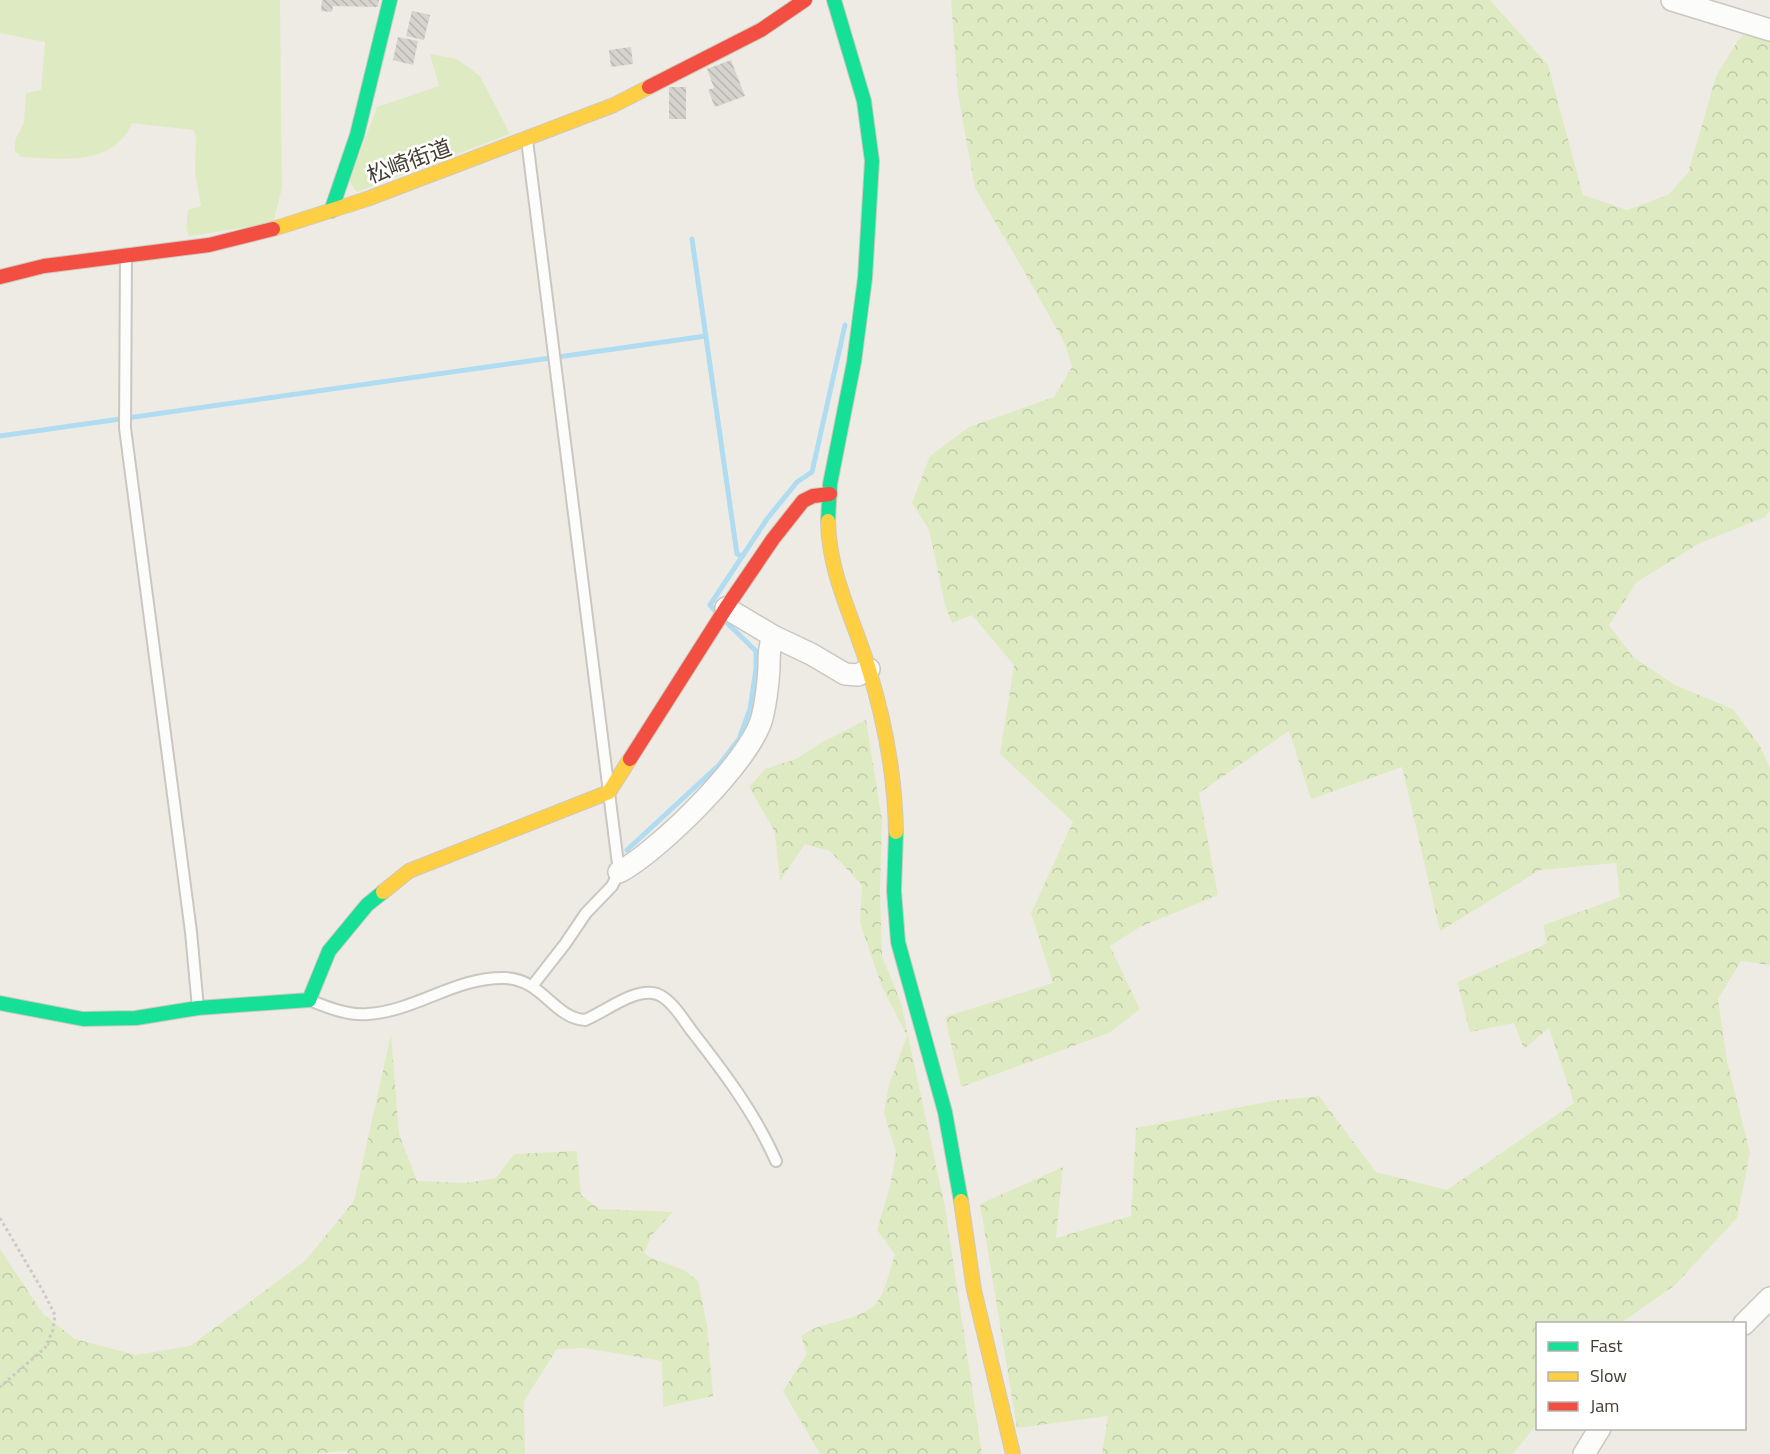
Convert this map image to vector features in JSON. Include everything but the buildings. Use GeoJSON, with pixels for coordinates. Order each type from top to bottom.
{"type":"FeatureCollection","features":[{"type":"Feature","properties":{"kind":"street"},"geometry":{"type":"LineString","coordinates":[[331,211],[357,135],[390,0]]}},
{"type":"Feature","properties":{"kind":"street"},"geometry":{"type":"LineString","coordinates":[[834,0],[864,101],[872,161],[858,331],[830,494],[828,523],[830,554],[839,588],[869,669],[887,735],[896,829],[894,891],[898,942],[945,1112],[959,1185],[974,1290],[1013,1454]]}},
{"type":"Feature","properties":{"kind":"street"},"geometry":{"type":"LineString","coordinates":[[1672,0],[1770,30]]}},
{"type":"Feature","properties":{"kind":"street","name":"松崎街道"},"geometry":{"type":"LineString","coordinates":[[0,277],[44,266],[209,245],[256,234],[331,211],[527,139],[634,96],[761,30],[797,3]]}},
{"type":"Feature","properties":{"kind":"street"},"geometry":{"type":"LineString","coordinates":[[0,1003],[83,1019],[136,1018],[198,1008],[309,1000],[329,951],[366,905],[409,872],[609,792],[726,608],[773,539],[803,501],[813,495],[830,494]]}},
{"type":"Feature","properties":{"kind":"street"},"geometry":{"type":"LineString","coordinates":[[726,608],[845,674],[858,675],[869,669]]}},
{"type":"Feature","properties":{"kind":"street"},"geometry":{"type":"LineString","coordinates":[[619,872],[646,855],[672,832],[745,751],[761,721],[766,700],[769,646],[773,636]]}},
{"type":"Feature","properties":{"kind":"street"},"geometry":{"type":"LineString","coordinates":[[1746,1322],[1770,1298]]}},
{"type":"Feature","properties":{"kind":"street"},"geometry":{"type":"LineString","coordinates":[[1584,1454],[1599,1430]]}},
{"type":"Feature","properties":{"kind":"lane"},"geometry":{"type":"LineString","coordinates":[[527,139],[619,872],[612,886],[586,913],[533,986]]}},
{"type":"Feature","properties":{"kind":"lane"},"geometry":{"type":"LineString","coordinates":[[126,256],[124,428],[191,932],[198,1008]]}},
{"type":"Feature","properties":{"kind":"lane"},"geometry":{"type":"LineString","coordinates":[[309,1000],[331,1009],[366,1014],[398,1008],[467,983],[504,978],[518,979],[533,986],[568,1015],[585,1020],[635,995],[658,994],[676,1011],[728,1077],[776,1161]]}},
{"type":"Feature","properties":{"kind":"path"},"geometry":{"type":"LineString","coordinates":[[0,1218],[44,1293],[54,1315],[52,1330],[45,1348],[0,1387]]}},
{"type":"Feature","properties":{"kind":"green space"},"geometry":{"type":"Polygon","coordinates":[[[0,0],[280,0],[282,188],[273,223],[189,236],[186,228],[188,210],[201,206],[195,172],[196,137],[193,130],[132,123],[123,137],[112,147],[99,154],[68,159],[21,157],[14,150],[16,138],[24,123],[26,93],[41,90],[45,42],[0,33],[0,0]]]}},
{"type":"Feature","properties":{"kind":"green space"},"geometry":{"type":"Polygon","coordinates":[[[951,0],[1490,0],[1548,65],[1583,195],[1627,210],[1668,195],[1688,173],[1716,76],[1739,39],[1760,23],[1770,26],[1770,510],[1765,517],[1700,543],[1637,582],[1609,625],[1633,657],[1675,685],[1733,709],[1760,746],[1770,768],[1770,965],[1741,961],[1718,999],[1727,1061],[1750,1153],[1737,1218],[1675,1285],[1622,1322],[1536,1322],[1536,1425],[1513,1454],[1102,1454],[1108,1416],[1017,1428],[980,1204],[1063,1167],[1056,1238],[1131,1216],[1136,1128],[1271,1101],[1319,1096],[1376,1172],[1447,1190],[1574,1103],[1549,1028],[1524,1049],[1514,1023],[1470,1032],[1457,982],[1546,944],[1544,925],[1620,897],[1616,863],[1540,870],[1440,931],[1402,767],[1311,799],[1289,731],[1199,793],[1218,895],[1140,927],[1110,946],[1140,1009],[1109,1033],[961,1087],[945,1017],[1053,983],[1031,913],[1073,822],[1000,754],[1014,665],[972,615],[952,623],[945,605],[929,530],[912,503],[930,456],[969,427],[1054,397],[1072,367],[1065,344],[975,188],[958,94],[951,0]]]}},
{"type":"Feature","properties":{"kind":"green space"},"geometry":{"type":"Polygon","coordinates":[[[430,54],[457,59],[480,76],[510,134],[357,192],[349,181],[377,107],[439,86],[430,54]]]}},
{"type":"Feature","properties":{"kind":"green space"},"geometry":{"type":"Polygon","coordinates":[[[866,720],[882,820],[880,891],[882,956],[901,1003],[945,1207],[982,1454],[820,1454],[783,1391],[807,1354],[801,1336],[810,1330],[865,1312],[881,1296],[885,1286],[895,1255],[877,1230],[890,1186],[896,1153],[884,1112],[889,1085],[907,1036],[882,987],[860,923],[862,885],[830,851],[805,844],[780,881],[775,832],[749,787],[765,769],[796,759],[821,743],[866,720]]]}},
{"type":"Feature","properties":{"kind":"green space"},"geometry":{"type":"Polygon","coordinates":[[[391,1034],[399,1134],[417,1181],[466,1183],[496,1178],[514,1154],[577,1151],[581,1195],[599,1209],[673,1212],[651,1236],[644,1253],[651,1258],[684,1270],[698,1281],[707,1325],[713,1396],[663,1407],[662,1361],[584,1348],[557,1349],[524,1401],[525,1454],[349,1454],[346,1451],[311,1454],[0,1454],[0,1249],[43,1314],[75,1339],[136,1355],[190,1346],[305,1261],[354,1201],[391,1034]]]}},
{"type":"Feature","properties":{"kind":"waterway"},"geometry":{"type":"LineString","coordinates":[[692,239],[737,554],[742,556]]}},
{"type":"Feature","properties":{"kind":"waterway"},"geometry":{"type":"LineString","coordinates":[[714,610],[710,605],[767,519],[797,482],[812,472],[845,325]]}},
{"type":"Feature","properties":{"kind":"waterway"},"geometry":{"type":"LineString","coordinates":[[0,436],[706,336]]}},
{"type":"Feature","properties":{"kind":"waterway"},"geometry":{"type":"LineString","coordinates":[[627,850],[719,765],[739,739],[750,709],[756,669],[756,651],[727,623]]}},
{"type":"Feature","properties":{"kind":"traffic: fast"},"geometry":{"type":"LineString","coordinates":[[331,211],[357,135],[390,0]]}},
{"type":"Feature","properties":{"kind":"traffic: fast"},"geometry":{"type":"LineString","coordinates":[[828,521],[830,484],[854,362],[865,278],[872,161],[864,101],[834,0]]}},
{"type":"Feature","properties":{"kind":"traffic: fast"},"geometry":{"type":"LineString","coordinates":[[896,832],[894,891],[898,942],[945,1112],[961,1201]]}},
{"type":"Feature","properties":{"kind":"traffic: fast"},"geometry":{"type":"LineString","coordinates":[[0,1003],[83,1019],[136,1018],[198,1008],[309,1000],[329,951],[367,905],[383,892]]}},
{"type":"Feature","properties":{"kind":"traffic: slow"},"geometry":{"type":"LineString","coordinates":[[273,229],[367,199],[614,105],[649,87]]}},
{"type":"Feature","properties":{"kind":"traffic: slow"},"geometry":{"type":"LineString","coordinates":[[828,521],[829,541],[837,579],[863,651],[880,710],[894,791],[896,832]]}},
{"type":"Feature","properties":{"kind":"traffic: slow"},"geometry":{"type":"LineString","coordinates":[[383,892],[409,871],[609,792],[630,759]]}},
{"type":"Feature","properties":{"kind":"traffic: slow"},"geometry":{"type":"LineString","coordinates":[[961,1201],[974,1290],[1013,1454]]}},
{"type":"Feature","properties":{"kind":"traffic: jam"},"geometry":{"type":"LineString","coordinates":[[649,87],[761,30],[805,0]]}},
{"type":"Feature","properties":{"kind":"traffic: jam"},"geometry":{"type":"LineString","coordinates":[[0,277],[44,266],[209,245],[273,229]]}},
{"type":"Feature","properties":{"kind":"traffic: jam"},"geometry":{"type":"LineString","coordinates":[[630,759],[726,608],[773,539],[803,501],[813,496],[830,494]]}}]}
